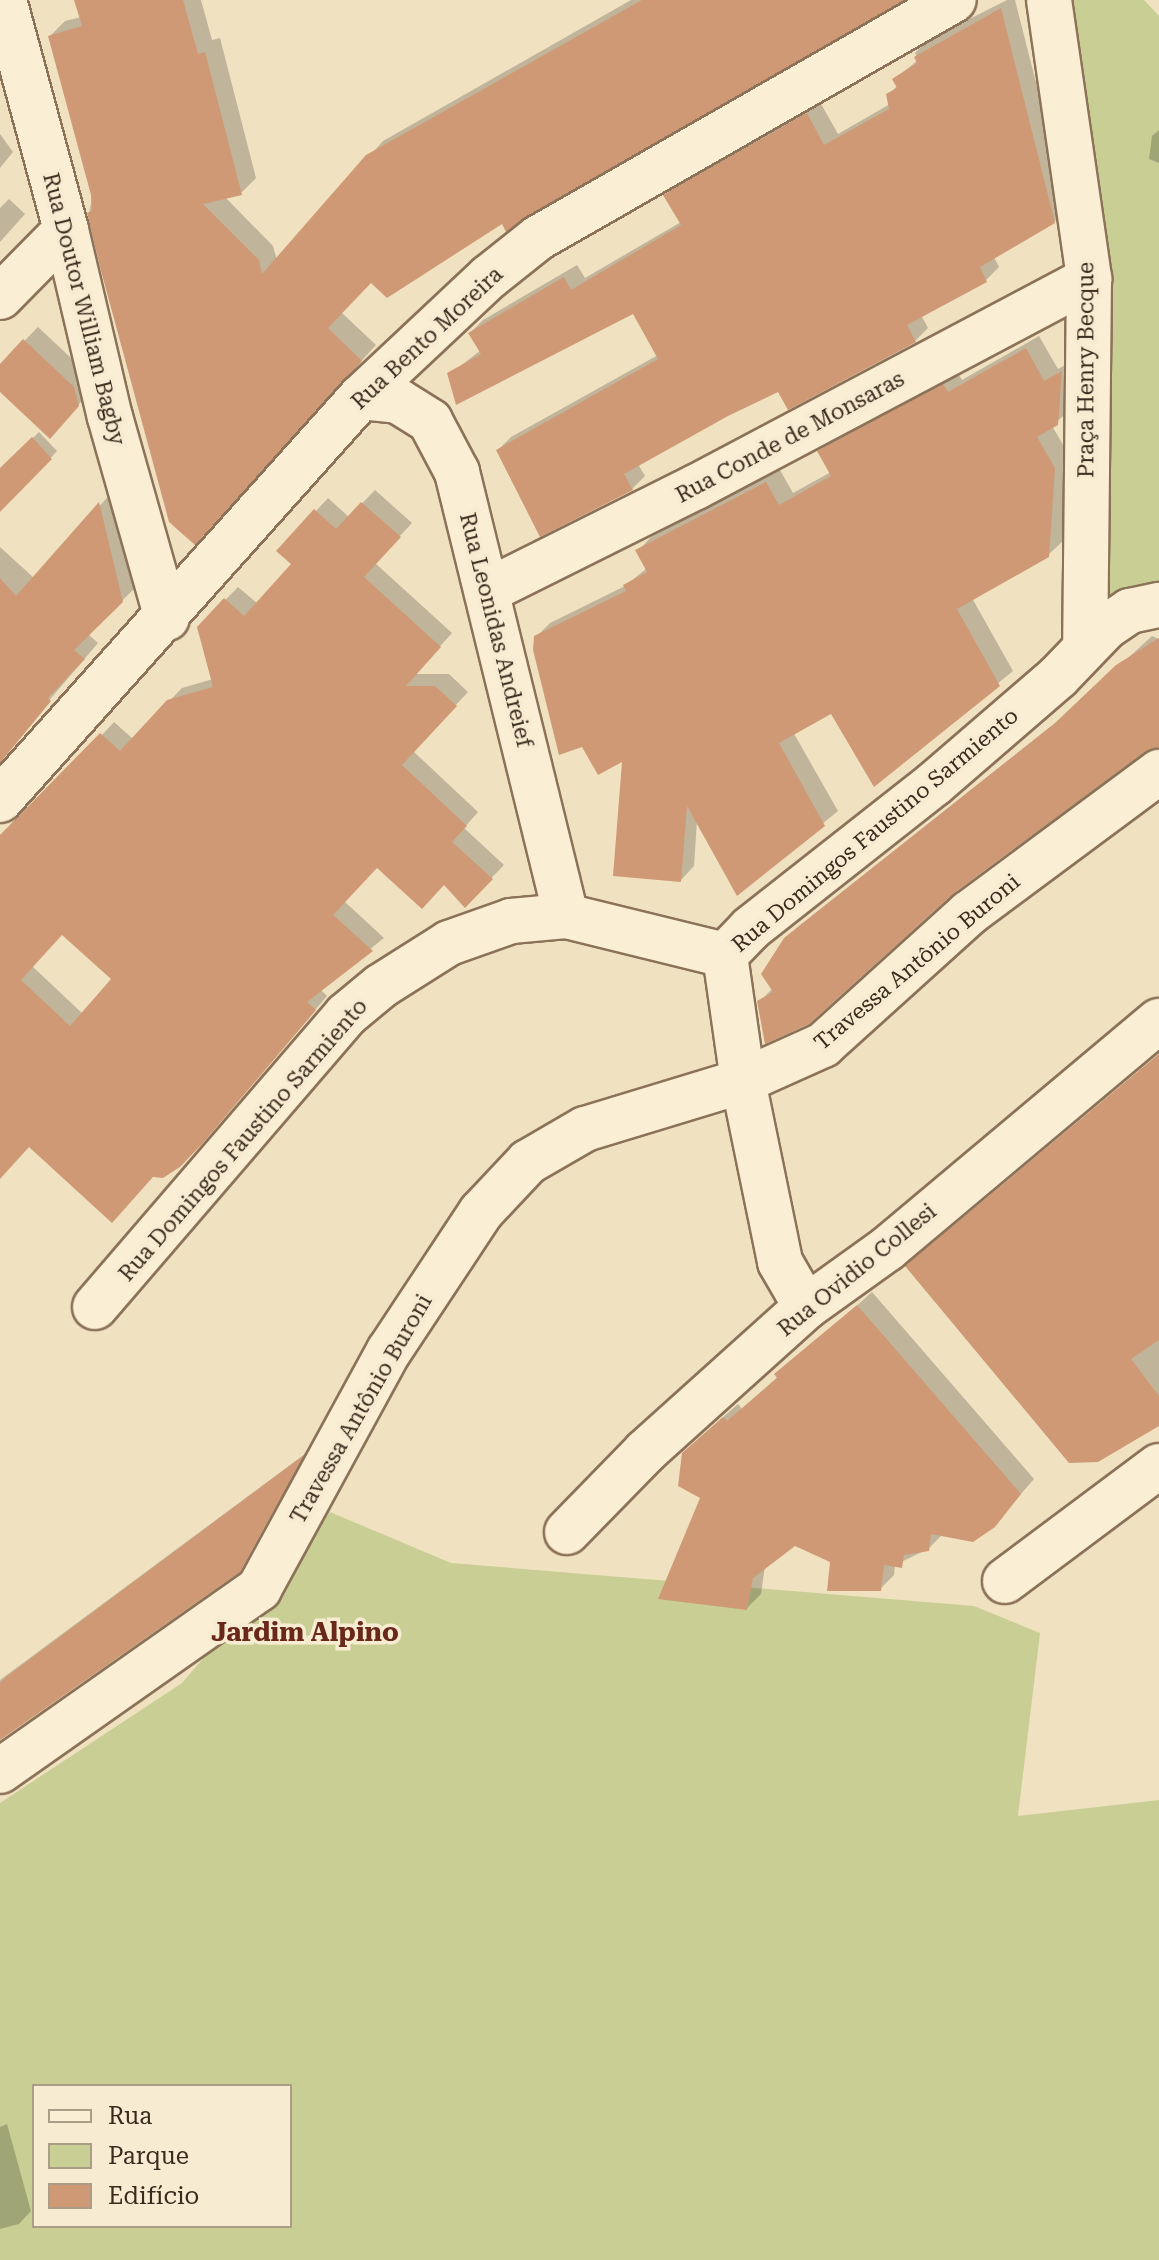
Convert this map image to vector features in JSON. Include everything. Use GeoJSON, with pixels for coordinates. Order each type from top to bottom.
{"type":"FeatureCollection","features":[{"type":"Feature","properties":{"kind":"street","name":"Rua Doutor William Bagby"},"geometry":{"type":"LineString","coordinates":[[4,0],[66,230],[110,417],[167,618]]}},
{"type":"Feature","properties":{"kind":"street","name":"Rua Bento Moreira"},"geometry":{"type":"LineString","coordinates":[[0,800],[167,618],[361,397],[489,277],[538,238],[954,0]]}},
{"type":"Feature","properties":{"kind":"street","name":"Praça Henry Becque"},"geometry":{"type":"LineString","coordinates":[[1049,0],[1089,279],[1085,646]]}},
{"type":"Feature","properties":{"kind":"street"},"geometry":{"type":"LineString","coordinates":[[0,297],[66,230]]}},
{"type":"Feature","properties":{"kind":"street","name":"Rua Conde de Monsaras"},"geometry":{"type":"LineString","coordinates":[[487,591],[696,487],[1089,279]]}},
{"type":"Feature","properties":{"kind":"street","name":"Rua Leonidas Andreief"},"geometry":{"type":"LineString","coordinates":[[361,397],[398,401],[430,421],[457,472],[566,916]]}},
{"type":"Feature","properties":{"kind":"street","name":"Rua Domingos Faustino Sarmiento"},"geometry":{"type":"LineString","coordinates":[[95,1307],[346,1015],[381,986],[449,943],[511,921],[566,916],[725,955],[751,928],[934,784],[1058,677],[1085,646],[1130,611],[1159,605]]}},
{"type":"Feature","properties":{"kind":"street","name":"Travessa Antônio Buroni"},"geometry":{"type":"LineString","coordinates":[[0,1771],[259,1589],[389,1351],[481,1212],[528,1162],[585,1129],[743,1081],[823,1045],[969,913],[1154,789]]}},
{"type":"Feature","properties":{"kind":"street"},"geometry":{"type":"LineString","coordinates":[[725,955],[743,1081],[780,1262],[806,1307]]}},
{"type":"Feature","properties":{"kind":"street","name":"Rua Ovidio Collesi"},"geometry":{"type":"LineString","coordinates":[[567,1532],[645,1452],[806,1307],[887,1249],[1159,1021]]}},
{"type":"Feature","properties":{"kind":"street"},"geometry":{"type":"LineString","coordinates":[[1005,1581],[1159,1466]]}},
{"type":"Feature","properties":{"kind":"green space"},"geometry":{"type":"Polygon","coordinates":[[[1065,0],[1144,0],[1159,16],[1159,597],[1097,602],[1065,0]]]}},
{"type":"Feature","properties":{"kind":"green space"},"geometry":{"type":"Polygon","coordinates":[[[330,1512],[451,1563],[974,1606],[1040,1633],[1018,1816],[1159,1800],[1159,2260],[0,2260],[0,1803],[182,1683],[330,1512]]]}},
{"type":"Feature","properties":{"kind":"building"},"geometry":{"type":"Polygon","coordinates":[[[74,0],[183,0],[198,54],[205,52],[242,195],[203,204],[259,260],[262,274],[366,155],[642,0],[904,0],[506,232],[502,224],[387,298],[371,283],[328,328],[362,361],[195,545],[169,522],[87,213],[92,211],[91,195],[48,36],[82,26],[74,0]]]}},
{"type":"Feature","properties":{"kind":"building"},"geometry":{"type":"Polygon","coordinates":[[[1001,8],[1055,223],[980,267],[987,282],[907,325],[916,342],[788,410],[778,392],[728,416],[624,474],[633,490],[540,537],[496,450],[658,359],[633,314],[456,405],[447,373],[481,354],[468,333],[564,277],[571,290],[681,225],[663,195],[807,113],[824,145],[889,109],[886,94],[897,88],[892,79],[917,63],[914,57],[1001,8]]]}},
{"type":"Feature","properties":{"kind":"building"},"geometry":{"type":"Polygon","coordinates":[[[23,339],[74,387],[79,406],[50,439],[0,392],[0,364],[23,339]]]}},
{"type":"Feature","properties":{"kind":"building"},"geometry":{"type":"Polygon","coordinates":[[[1026,348],[1044,381],[1062,371],[1058,425],[1037,437],[1055,468],[1049,557],[957,609],[1000,686],[874,787],[831,714],[779,743],[825,826],[737,896],[687,806],[681,882],[613,876],[622,762],[598,775],[582,747],[559,755],[533,650],[534,636],[626,591],[623,585],[647,572],[635,550],[766,482],[779,505],[831,476],[817,451],[943,384],[948,392],[1026,348]]]}},
{"type":"Feature","properties":{"kind":"building"},"geometry":{"type":"Polygon","coordinates":[[[32,437],[52,459],[0,512],[0,468],[32,437]]]}},
{"type":"Feature","properties":{"kind":"building"},"geometry":{"type":"Polygon","coordinates":[[[99,502],[123,602],[74,650],[85,659],[48,698],[51,701],[0,763],[0,578],[16,596],[99,502]]]}},
{"type":"Feature","properties":{"kind":"building"},"geometry":{"type":"Polygon","coordinates":[[[361,502],[401,537],[364,577],[441,647],[406,686],[435,686],[457,706],[402,765],[467,826],[452,842],[493,879],[465,908],[444,885],[422,909],[377,868],[333,915],[373,951],[307,1002],[316,1010],[202,1144],[180,1167],[163,1178],[153,1177],[112,1223],[29,1147],[0,1179],[0,835],[100,733],[120,751],[167,700],[213,687],[197,627],[224,598],[244,616],[291,564],[276,551],[314,509],[336,529],[361,502]],[[62,935],[21,980],[70,1026],[111,979],[62,935]]]}},
{"type":"Feature","properties":{"kind":"building"},"geometry":{"type":"Polygon","coordinates":[[[1159,638],[1159,747],[1144,752],[954,893],[809,1024],[765,1044],[757,1001],[773,992],[761,974],[784,938],[1054,724],[1116,665],[1159,638]]]}},
{"type":"Feature","properties":{"kind":"building"},"geometry":{"type":"Polygon","coordinates":[[[1159,1054],[1159,1340],[1131,1359],[1159,1396],[1159,1426],[1098,1462],[1069,1463],[905,1266],[1159,1054]]]}},
{"type":"Feature","properties":{"kind":"building"},"geometry":{"type":"Polygon","coordinates":[[[857,1305],[1021,1494],[995,1527],[973,1542],[931,1534],[929,1551],[904,1555],[902,1568],[884,1565],[881,1591],[827,1591],[830,1562],[795,1546],[753,1578],[747,1610],[658,1599],[700,1498],[678,1486],[682,1453],[723,1417],[727,1421],[777,1378],[774,1374],[857,1305]]]}},
{"type":"Feature","properties":{"kind":"building"},"geometry":{"type":"Polygon","coordinates":[[[304,1455],[240,1572],[0,1740],[0,1683],[6,1677],[304,1455]]]}},
{"type":"Feature","properties":{"kind":"district","name":"Jardim Alpino"},"geometry":{"type":"Point","coordinates":[305,1633]}}]}
